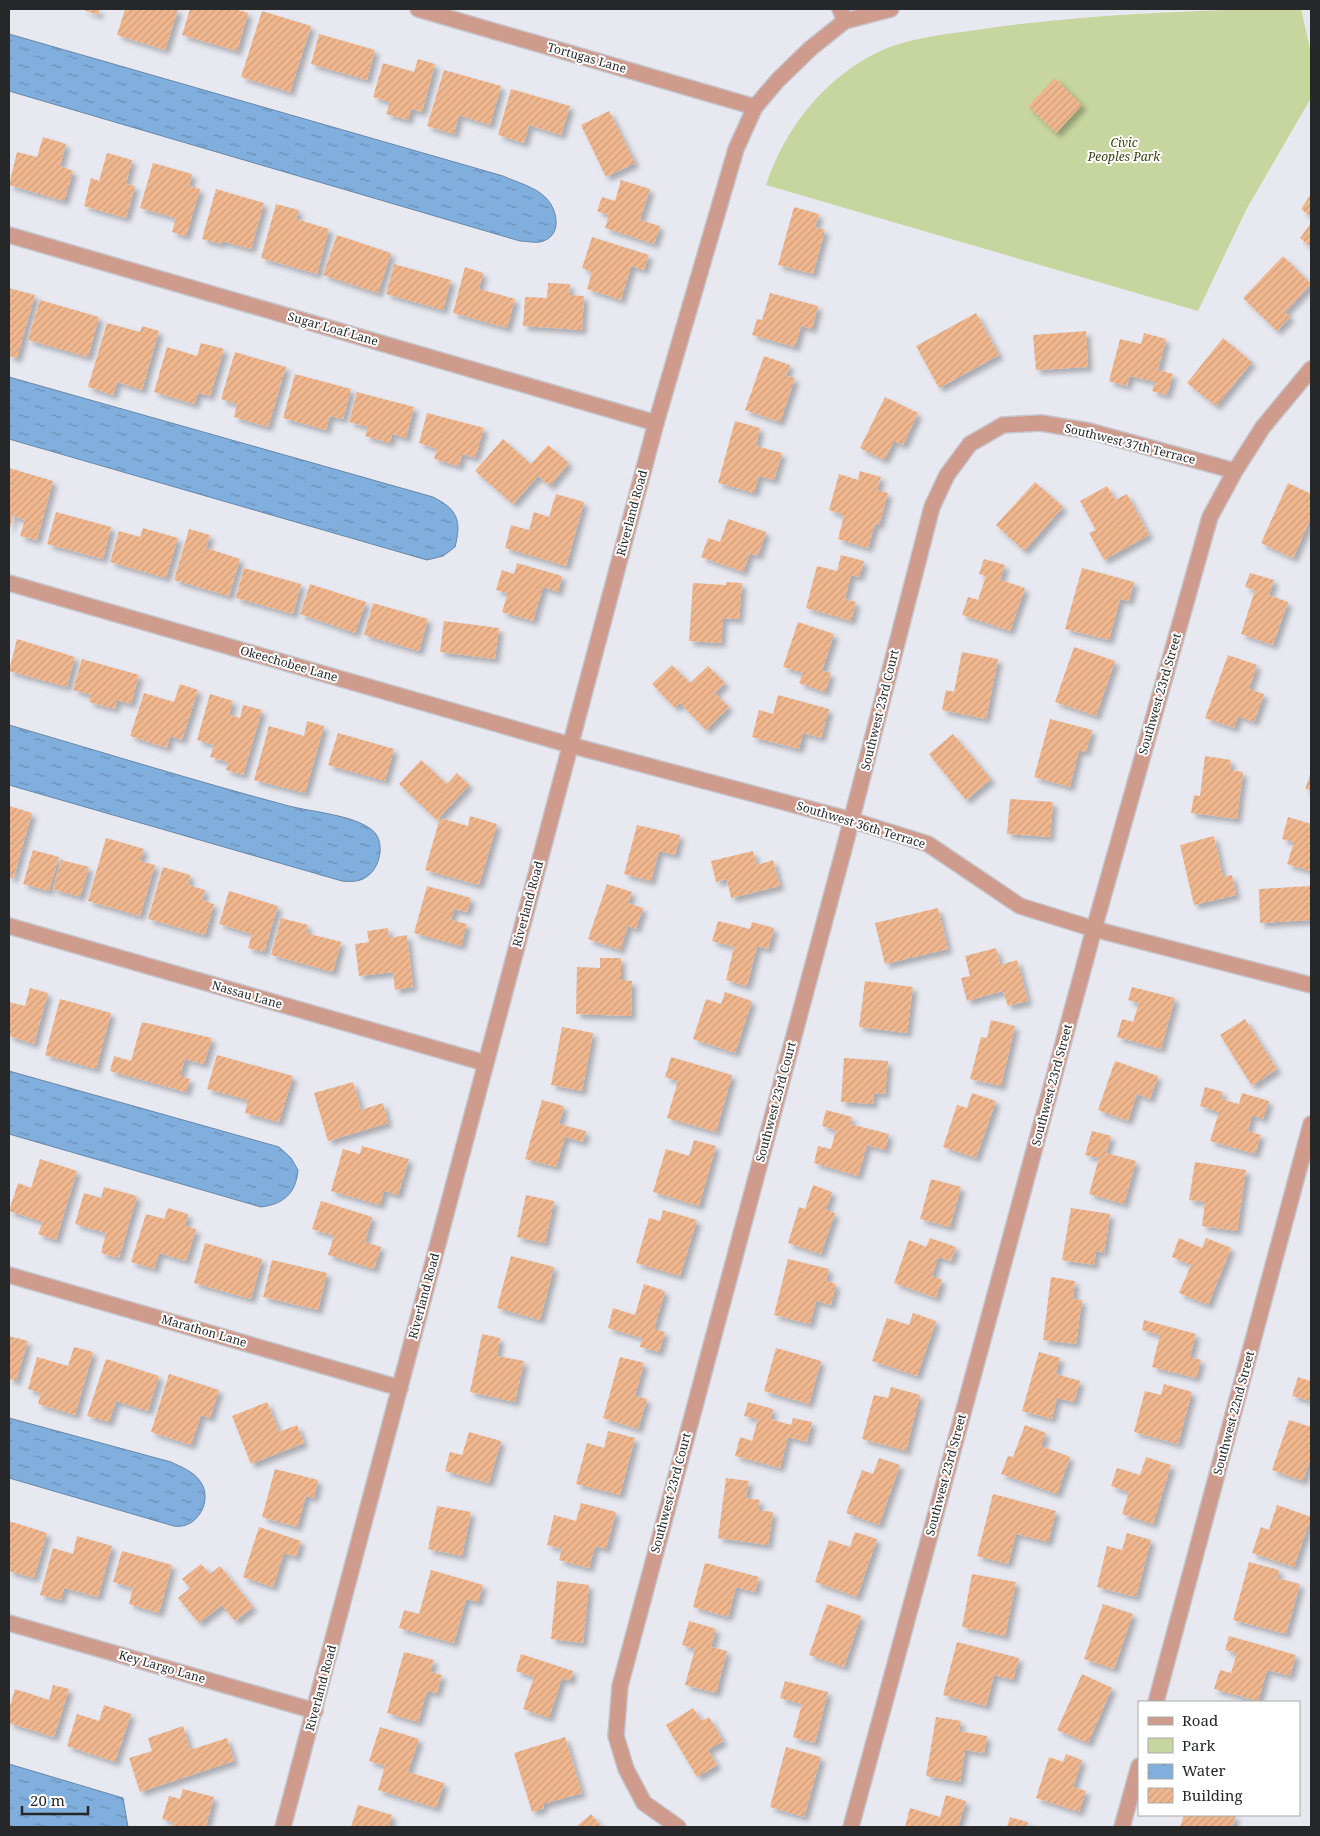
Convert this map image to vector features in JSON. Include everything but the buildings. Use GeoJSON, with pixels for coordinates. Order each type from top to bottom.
{"type":"FeatureCollection","features":[{"type":"Feature","properties":{"kind":"street","name":"Tortugas Lane"},"geometry":{"type":"LineString","coordinates":[[418,9],[755,107]]}},
{"type":"Feature","properties":{"kind":"street","name":"Riverland Road"},"geometry":{"type":"LineString","coordinates":[[283,1827],[656,422],[736,148],[755,107],[778,80],[843,15],[891,9]]}},
{"type":"Feature","properties":{"kind":"street","name":"Sugar Loaf Lane"},"geometry":{"type":"LineString","coordinates":[[9,235],[656,422]]}},
{"type":"Feature","properties":{"kind":"street","name":"Southwest 23rd Street"},"geometry":{"type":"LineString","coordinates":[[851,1827],[1094,928],[1210,517],[1235,471],[1263,427],[1311,369]]}},
{"type":"Feature","properties":{"kind":"street","name":"Southwest 37th Terrace"},"geometry":{"type":"LineString","coordinates":[[970,444],[1003,425],[1041,423],[1089,431],[1235,471]]}},
{"type":"Feature","properties":{"kind":"street","name":"Southwest 23rd Court"},"geometry":{"type":"LineString","coordinates":[[678,1827],[644,1803],[626,1769],[616,1736],[620,1686],[851,820],[932,507],[947,474],[970,444]]}},
{"type":"Feature","properties":{"kind":"street","name":"Okeechobee Lane"},"geometry":{"type":"LineString","coordinates":[[9,583],[570,745]]}},
{"type":"Feature","properties":{"kind":"street","name":"Southwest 36th Terrace"},"geometry":{"type":"LineString","coordinates":[[570,745],[851,820],[928,844],[1020,906],[1094,928],[1311,985]]}},
{"type":"Feature","properties":{"kind":"street","name":"Nassau Lane"},"geometry":{"type":"LineString","coordinates":[[9,926],[485,1063]]}},
{"type":"Feature","properties":{"kind":"street","name":"Southwest 22nd Street"},"geometry":{"type":"LineString","coordinates":[[1156,1701],[1311,1124]]}},
{"type":"Feature","properties":{"kind":"street","name":"Marathon Lane"},"geometry":{"type":"LineString","coordinates":[[9,1275],[400,1388]]}},
{"type":"Feature","properties":{"kind":"street","name":"Key Largo Lane"},"geometry":{"type":"LineString","coordinates":[[9,1623],[315,1711]]}},
{"type":"Feature","properties":{"kind":"street"},"geometry":{"type":"LineString","coordinates":[[1122,1827],[1138,1770]]}},
{"type":"Feature","properties":{"kind":"green space","name":"Civic Peoples Park"},"geometry":{"type":"Polygon","coordinates":[[[1301,9],[1311,53],[1311,98],[1246,210],[1198,311],[766,185],[783,145],[807,109],[822,93],[837,78],[855,65],[874,54],[899,44],[937,36],[1046,21],[1151,13],[1301,9]]]}},
{"type":"Feature","properties":{"kind":"water"},"geometry":{"type":"Polygon","coordinates":[[[9,34],[503,176],[531,188],[546,198],[553,209],[556,223],[555,229],[552,235],[540,242],[520,241],[9,91],[9,34]]]}},
{"type":"Feature","properties":{"kind":"water"},"geometry":{"type":"Polygon","coordinates":[[[9,377],[433,497],[448,506],[456,516],[458,529],[455,547],[443,556],[427,560],[9,439],[9,377]]]}},
{"type":"Feature","properties":{"kind":"water"},"geometry":{"type":"Polygon","coordinates":[[[9,725],[184,777],[289,806],[355,821],[376,834],[380,846],[377,864],[374,870],[364,879],[342,881],[9,785],[9,725]]]}},
{"type":"Feature","properties":{"kind":"water"},"geometry":{"type":"Polygon","coordinates":[[[9,1071],[279,1147],[291,1158],[298,1170],[295,1185],[282,1200],[261,1207],[9,1134],[9,1071]]]}},
{"type":"Feature","properties":{"kind":"water"},"geometry":{"type":"Polygon","coordinates":[[[9,1418],[171,1462],[190,1472],[200,1481],[205,1497],[201,1512],[190,1523],[174,1526],[9,1478],[9,1418]]]}},
{"type":"Feature","properties":{"kind":"water"},"geometry":{"type":"Polygon","coordinates":[[[9,1764],[123,1798],[128,1827],[9,1827],[9,1764]]]}}]}
